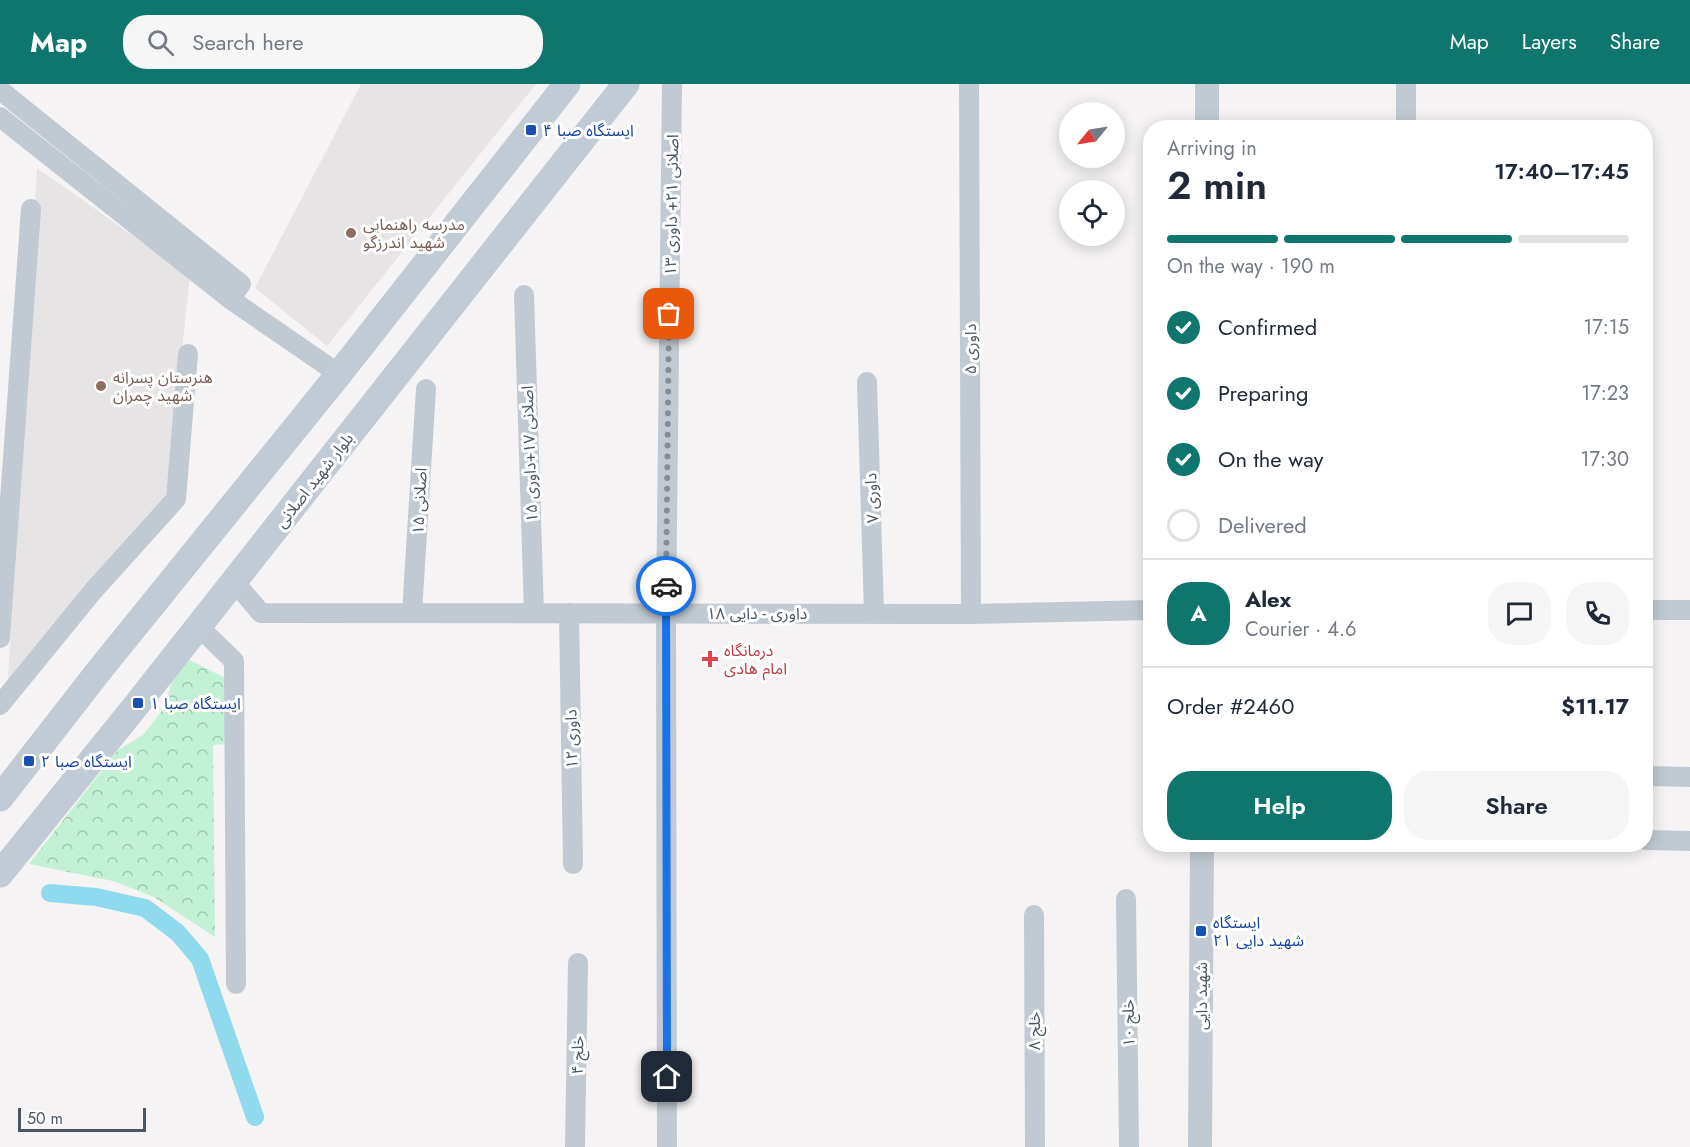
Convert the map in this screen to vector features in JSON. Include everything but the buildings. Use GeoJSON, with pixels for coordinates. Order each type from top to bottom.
{"type":"FeatureCollection","features":[{"type":"Feature","properties":{"kind":"main road"},"geometry":{"type":"LineString","coordinates":[[0,798],[567,84]]}},
{"type":"Feature","properties":{"kind":"main road","name":"بلوار شهید اصلانی"},"geometry":{"type":"LineString","coordinates":[[0,874],[626,84]]}},
{"type":"Feature","properties":{"kind":"street","name":"اصلانی ۲۱+ داوری ۱۳"},"geometry":{"type":"LineString","coordinates":[[667,1147],[666,613],[672,84]]}},
{"type":"Feature","properties":{"kind":"street","name":"داوری ۵"},"geometry":{"type":"LineString","coordinates":[[969,84],[971,614]]}},
{"type":"Feature","properties":{"kind":"street"},"geometry":{"type":"LineString","coordinates":[[1207,84],[1207,120]]}},
{"type":"Feature","properties":{"kind":"street"},"geometry":{"type":"LineString","coordinates":[[1406,84],[1406,120]]}},
{"type":"Feature","properties":{"kind":"street"},"geometry":{"type":"LineString","coordinates":[[0,90],[242,284],[230,299]]}},
{"type":"Feature","properties":{"kind":"street"},"geometry":{"type":"LineString","coordinates":[[0,117],[230,299],[339,374]]}},
{"type":"Feature","properties":{"kind":"street"},"geometry":{"type":"LineString","coordinates":[[0,638],[31,209]]}},
{"type":"Feature","properties":{"kind":"street","name":"اصلانی ۱۷+داوری ۱۵"},"geometry":{"type":"LineString","coordinates":[[524,295],[534,613]]}},
{"type":"Feature","properties":{"kind":"street"},"geometry":{"type":"LineString","coordinates":[[0,705],[93,591],[176,499],[188,354]]}},
{"type":"Feature","properties":{"kind":"street","name":"داوری ۷"},"geometry":{"type":"LineString","coordinates":[[867,382],[874,614]]}},
{"type":"Feature","properties":{"kind":"street","name":"اصلانی ۱۵"},"geometry":{"type":"LineString","coordinates":[[412,613],[426,389]]}},
{"type":"Feature","properties":{"kind":"street","name":"داوری - دایی ۱۸"},"geometry":{"type":"LineString","coordinates":[[234,581],[261,613],[971,614],[1143,610]]}},
{"type":"Feature","properties":{"kind":"street"},"geometry":{"type":"LineString","coordinates":[[1653,610],[1690,610]]}},
{"type":"Feature","properties":{"kind":"street","name":"داوری ۱۲"},"geometry":{"type":"LineString","coordinates":[[569,613],[573,864]]}},
{"type":"Feature","properties":{"kind":"street"},"geometry":{"type":"LineString","coordinates":[[198,626],[234,661],[236,984]]}},
{"type":"Feature","properties":{"kind":"street"},"geometry":{"type":"LineString","coordinates":[[1653,776],[1690,777]]}},
{"type":"Feature","properties":{"kind":"street"},"geometry":{"type":"LineString","coordinates":[[1653,840],[1690,841]]}},
{"type":"Feature","properties":{"kind":"street","name":"شهید دایی"},"geometry":{"type":"LineString","coordinates":[[1200,1147],[1202,852]]}},
{"type":"Feature","properties":{"kind":"street","name":"خلج ۱۰"},"geometry":{"type":"LineString","coordinates":[[1126,899],[1129,1147]]}},
{"type":"Feature","properties":{"kind":"street","name":"خلج ۸"},"geometry":{"type":"LineString","coordinates":[[1034,915],[1035,1147]]}},
{"type":"Feature","properties":{"kind":"street","name":"خلج ۴"},"geometry":{"type":"LineString","coordinates":[[575,1147],[578,963]]}},
{"type":"Feature","properties":{"kind":"shaded area","name":"مدرسه راهنمایی شهید اندرزگو"},"geometry":{"type":"Polygon","coordinates":[[[361,84],[536,84],[327,346],[255,288],[361,84]]]}},
{"type":"Feature","properties":{"kind":"shaded area","name":"هنرستان پسرانه شهید چمران"},"geometry":{"type":"Polygon","coordinates":[[[37,168],[190,276],[166,496],[7,698],[37,168]]]}},
{"type":"Feature","properties":{"kind":"green space"},"geometry":{"type":"Polygon","coordinates":[[[188,659],[227,679],[225,744],[213,745],[215,937],[154,897],[113,881],[29,864],[118,750],[143,735],[165,707],[172,680],[188,659]]]}},
{"type":"Feature","properties":{"kind":"waterway"},"geometry":{"type":"LineString","coordinates":[[50,893],[96,897],[145,908],[178,933],[200,959],[255,1117]]}},
{"type":"Feature","properties":{"kind":"way so far"},"geometry":{"type":"LineString","coordinates":[[666,586],[669,314]]}},
{"type":"Feature","properties":{"kind":"place","name":"ایستگاه صبا ۴"},"geometry":{"type":"Point","coordinates":[531,130]}},
{"type":"Feature","properties":{"kind":"place","name":"مدرسه راهنمایی شهید اندرزگو"},"geometry":{"type":"Point","coordinates":[351,233]}},
{"type":"Feature","properties":{"kind":"place","name":"هنرستان پسرانه شهید چمران"},"geometry":{"type":"Point","coordinates":[101,386]}},
{"type":"Feature","properties":{"kind":"place","name":"درمانگاه امام هادی"},"geometry":{"type":"Point","coordinates":[710,659]}},
{"type":"Feature","properties":{"kind":"place","name":"ایستگاه صبا ۱"},"geometry":{"type":"Point","coordinates":[138,703]}},
{"type":"Feature","properties":{"kind":"place","name":"ایستگاه صبا ۲"},"geometry":{"type":"Point","coordinates":[29,761]}},
{"type":"Feature","properties":{"kind":"place","name":"ایستگاه شهید دایی ۲۱"},"geometry":{"type":"Point","coordinates":[1201,931]}},
{"type":"Feature","properties":{"kind":"route"},"geometry":{"type":"LineString","coordinates":[[666,586],[667,1077]]}}]}
